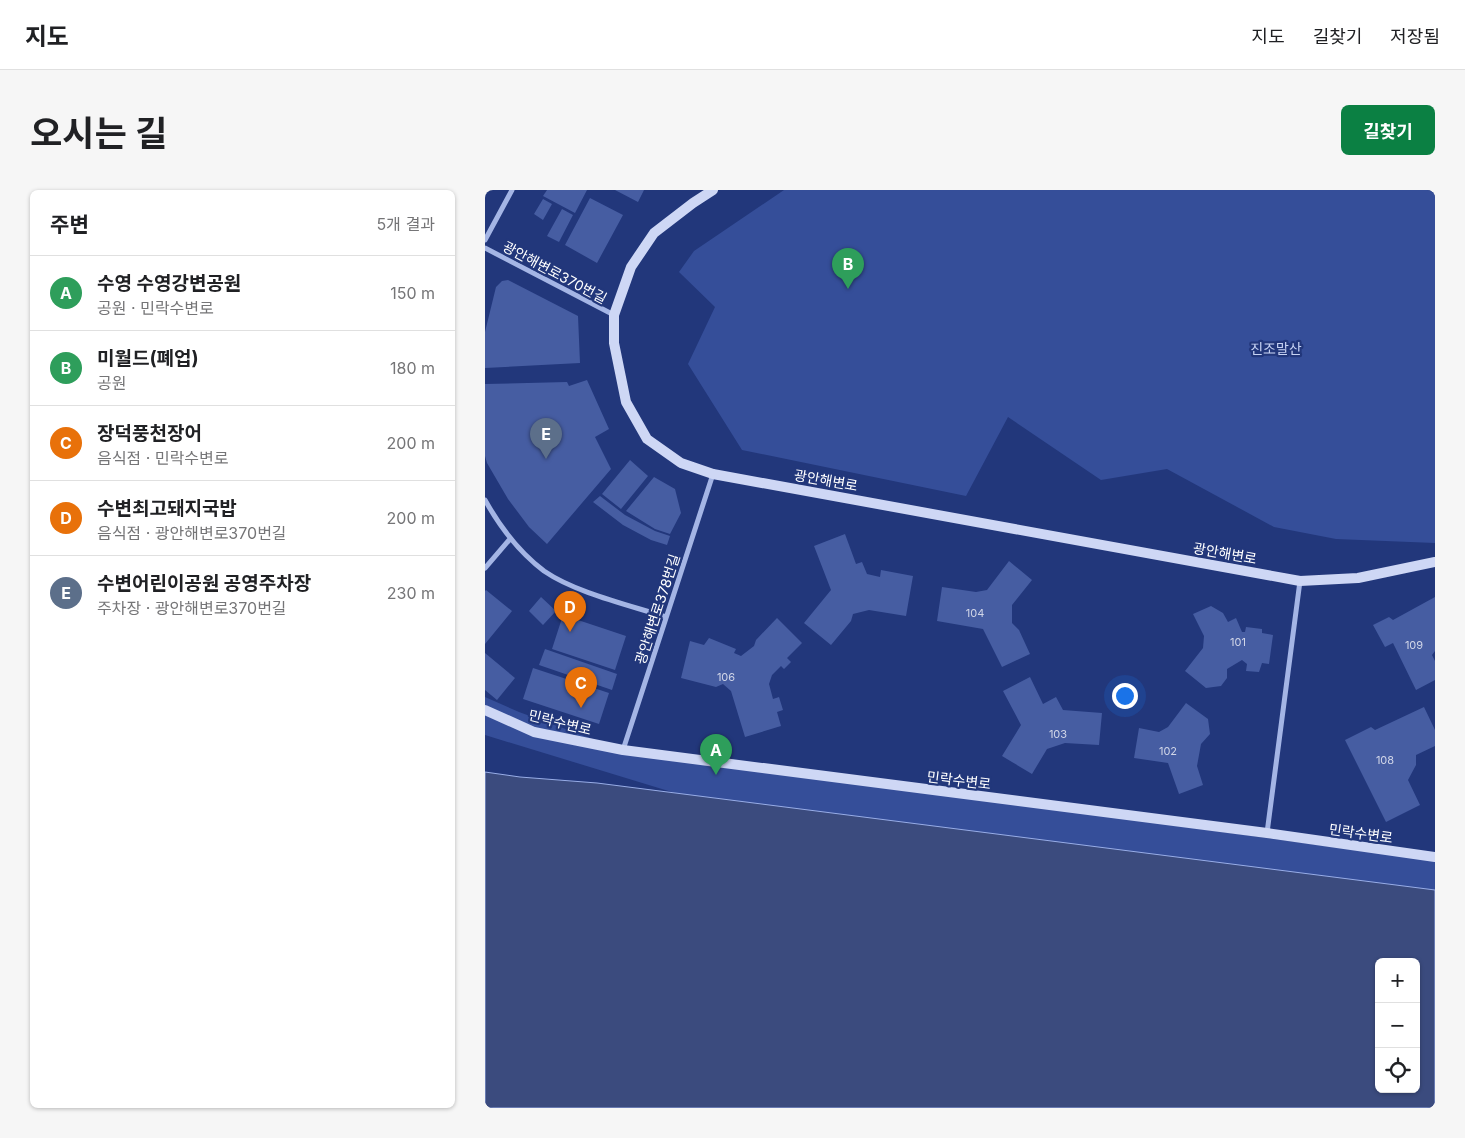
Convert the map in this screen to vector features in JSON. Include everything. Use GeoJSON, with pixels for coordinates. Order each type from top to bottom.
{"type":"FeatureCollection","features":[{"type":"Feature","properties":{"kind":"main road","name":"광안해변로"},"geometry":{"type":"LineString","coordinates":[[713,190],[654,233],[631,267],[614,316],[615,355],[626,402],[647,439],[681,463],[713,474],[1300,581],[1358,578],[1435,562]]}},
{"type":"Feature","properties":{"kind":"main road","name":"민락수변로"},"geometry":{"type":"LineString","coordinates":[[485,710],[534,732],[623,750],[1267,833],[1435,857]]}},
{"type":"Feature","properties":{"kind":"street"},"geometry":{"type":"LineString","coordinates":[[485,240],[512,190]]}},
{"type":"Feature","properties":{"kind":"street","name":"광안해변로370번길"},"geometry":{"type":"LineString","coordinates":[[485,248],[614,316]]}},
{"type":"Feature","properties":{"kind":"street","name":"광안해변로378번길"},"geometry":{"type":"LineString","coordinates":[[623,750],[713,474]]}},
{"type":"Feature","properties":{"kind":"street"},"geometry":{"type":"LineString","coordinates":[[485,500],[510,539],[545,571],[583,591],[666,617]]}},
{"type":"Feature","properties":{"kind":"street"},"geometry":{"type":"LineString","coordinates":[[485,568],[510,539]]}},
{"type":"Feature","properties":{"kind":"street"},"geometry":{"type":"LineString","coordinates":[[1267,833],[1300,581]]}},
{"type":"Feature","properties":{"kind":"green space","name":"진조말산"},"geometry":{"type":"Polygon","coordinates":[[[784,190],[1435,190],[1435,543],[1336,539],[1274,527],[1167,469],[1101,480],[1008,417],[966,496],[742,450],[688,364],[715,307],[679,272],[694,251],[784,190]]]}},
{"type":"Feature","properties":{"kind":"green space"},"geometry":{"type":"Polygon","coordinates":[[[485,697],[519,712],[623,750],[1435,861],[1435,899],[698,800],[485,735],[485,697]]]}},
{"type":"Feature","properties":{"kind":"shaded area"},"geometry":{"type":"Polygon","coordinates":[[[485,772],[520,777],[597,783],[1435,890],[1435,1108],[485,1108],[485,772]]]}},
{"type":"Feature","properties":{"kind":"building"},"geometry":{"type":"Polygon","coordinates":[[[547,190],[587,190],[575,213],[543,196],[547,190]]]}},
{"type":"Feature","properties":{"kind":"building"},"geometry":{"type":"Polygon","coordinates":[[[615,190],[644,190],[638,202],[615,190]]]}},
{"type":"Feature","properties":{"kind":"building"},"geometry":{"type":"Polygon","coordinates":[[[590,198],[623,215],[597,263],[565,245],[590,198]]]}},
{"type":"Feature","properties":{"kind":"building"},"geometry":{"type":"Polygon","coordinates":[[[543,199],[552,204],[543,220],[534,214],[543,199]]]}},
{"type":"Feature","properties":{"kind":"building"},"geometry":{"type":"Polygon","coordinates":[[[562,209],[573,215],[559,242],[547,236],[562,209]]]}},
{"type":"Feature","properties":{"kind":"building"},"geometry":{"type":"Polygon","coordinates":[[[508,280],[578,316],[580,363],[485,368],[485,332],[496,287],[502,281],[508,280]]]}},
{"type":"Feature","properties":{"kind":"building"},"geometry":{"type":"Polygon","coordinates":[[[587,380],[609,429],[595,437],[611,469],[547,544],[529,527],[508,499],[487,463],[485,456],[485,384],[567,382],[569,386],[587,380]]]}},
{"type":"Feature","properties":{"kind":"building"},"geometry":{"type":"Polygon","coordinates":[[[630,460],[648,476],[621,509],[602,494],[630,460]]]}},
{"type":"Feature","properties":{"kind":"building"},"geometry":{"type":"Polygon","coordinates":[[[654,477],[675,489],[681,513],[670,534],[655,529],[626,511],[654,477]]]}},
{"type":"Feature","properties":{"kind":"building"},"geometry":{"type":"Polygon","coordinates":[[[600,496],[625,515],[655,531],[670,536],[667,545],[651,540],[623,525],[593,502],[600,496]]]}},
{"type":"Feature","properties":{"kind":"building"},"geometry":{"type":"Polygon","coordinates":[[[845,534],[856,564],[862,562],[867,574],[880,577],[881,570],[913,576],[906,616],[869,610],[853,614],[851,621],[831,645],[804,623],[831,590],[814,546],[845,534]]]}},
{"type":"Feature","properties":{"kind":"building"},"geometry":{"type":"Polygon","coordinates":[[[1009,561],[1032,580],[1012,605],[1012,623],[1019,630],[1030,654],[1002,667],[983,629],[937,621],[942,587],[976,592],[987,590],[1009,561]]]}},
{"type":"Feature","properties":{"kind":"building"},"geometry":{"type":"Polygon","coordinates":[[[485,591],[512,611],[485,644],[485,591]]]}},
{"type":"Feature","properties":{"kind":"building"},"geometry":{"type":"Polygon","coordinates":[[[541,597],[556,611],[543,625],[529,611],[541,597]]]}},
{"type":"Feature","properties":{"kind":"building"},"geometry":{"type":"Polygon","coordinates":[[[1435,597],[1435,651],[1432,655],[1435,661],[1435,680],[1416,690],[1393,643],[1385,647],[1373,625],[1389,617],[1393,620],[1435,597]]]}},
{"type":"Feature","properties":{"kind":"building"},"geometry":{"type":"Polygon","coordinates":[[[1211,606],[1223,613],[1228,622],[1236,618],[1242,632],[1245,632],[1246,627],[1262,629],[1262,633],[1273,635],[1269,664],[1262,663],[1259,672],[1246,671],[1247,664],[1242,660],[1227,669],[1227,678],[1221,686],[1206,688],[1185,671],[1203,648],[1204,636],[1193,614],[1211,606]]]}},
{"type":"Feature","properties":{"kind":"building"},"geometry":{"type":"Polygon","coordinates":[[[563,615],[626,636],[615,670],[552,649],[563,615]]]}},
{"type":"Feature","properties":{"kind":"building"},"geometry":{"type":"Polygon","coordinates":[[[777,618],[802,643],[787,658],[791,662],[784,669],[781,666],[772,675],[769,684],[773,699],[779,697],[783,710],[777,712],[781,726],[745,737],[731,691],[723,684],[716,687],[681,678],[690,641],[704,645],[709,638],[736,649],[734,653],[741,656],[754,646],[756,640],[777,618]]]}},
{"type":"Feature","properties":{"kind":"building"},"geometry":{"type":"Polygon","coordinates":[[[545,649],[617,674],[612,690],[539,665],[545,649]]]}},
{"type":"Feature","properties":{"kind":"building"},"geometry":{"type":"Polygon","coordinates":[[[485,653],[515,678],[497,700],[485,690],[485,653]]]}},
{"type":"Feature","properties":{"kind":"building"},"geometry":{"type":"Polygon","coordinates":[[[533,668],[609,693],[599,724],[523,699],[533,668]]]}},
{"type":"Feature","properties":{"kind":"building"},"geometry":{"type":"Polygon","coordinates":[[[1030,677],[1043,704],[1056,697],[1063,710],[1102,713],[1099,745],[1065,743],[1047,749],[1032,774],[1002,756],[1021,725],[1003,691],[1030,677]]]}},
{"type":"Feature","properties":{"kind":"building"},"geometry":{"type":"Polygon","coordinates":[[[1186,703],[1208,719],[1210,734],[1201,744],[1197,766],[1203,785],[1179,794],[1168,763],[1134,758],[1139,728],[1159,732],[1168,727],[1186,703]]]}},
{"type":"Feature","properties":{"kind":"building"},"geometry":{"type":"Polygon","coordinates":[[[1424,707],[1435,730],[1435,746],[1416,755],[1416,765],[1408,780],[1420,805],[1386,822],[1345,740],[1371,727],[1375,730],[1424,707]]]}},
{"type":"Feature","properties":{"kind":"place","name":"미월드(폐업)"},"geometry":{"type":"Point","coordinates":[848,289]}},
{"type":"Feature","properties":{"kind":"place","name":"수변어린이공원 공영주차장"},"geometry":{"type":"Point","coordinates":[546,459]}},
{"type":"Feature","properties":{"kind":"place","name":"수변최고돼지국밥"},"geometry":{"type":"Point","coordinates":[570,632]}},
{"type":"Feature","properties":{"kind":"place","name":"장덕풍천장어"},"geometry":{"type":"Point","coordinates":[581,708]}},
{"type":"Feature","properties":{"kind":"place","name":"수영 수영강변공원"},"geometry":{"type":"Point","coordinates":[716,775]}}]}
